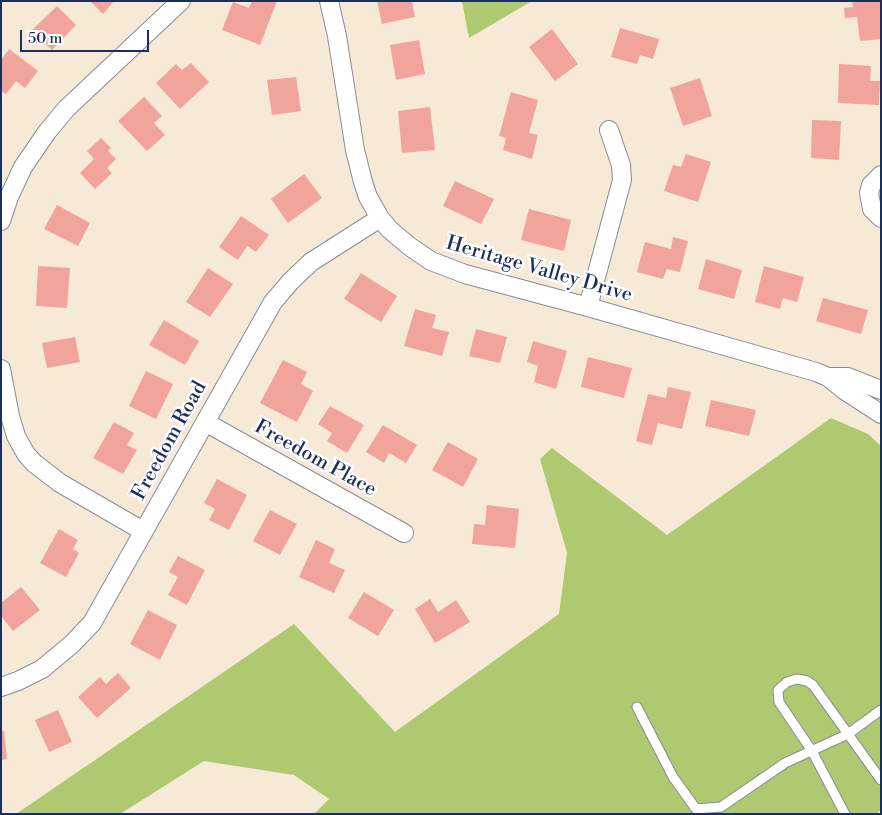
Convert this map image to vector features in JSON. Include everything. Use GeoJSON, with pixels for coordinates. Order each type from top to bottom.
{"type":"FeatureCollection","features":[{"type":"Feature","properties":{"kind":"street"},"geometry":{"type":"LineString","coordinates":[[1,221],[20,174],[47,132],[66,109],[180,1]]}},
{"type":"Feature","properties":{"kind":"street","name":"Heritage Valley Drive"},"geometry":{"type":"LineString","coordinates":[[329,1],[337,36],[359,168],[368,196],[380,218],[389,229],[409,246],[431,261],[476,277],[793,364],[828,377],[844,390],[881,414]]}},
{"type":"Feature","properties":{"kind":"street"},"geometry":{"type":"LineString","coordinates":[[588,307],[622,180],[621,165],[609,130]]}},
{"type":"Feature","properties":{"kind":"street"},"geometry":{"type":"LineString","coordinates":[[881,175],[871,185],[869,193],[872,209],[881,218]]}},
{"type":"Feature","properties":{"kind":"street","name":"Freedom Road"},"geometry":{"type":"LineString","coordinates":[[1,687],[42,669],[82,634],[100,610],[143,531],[267,313],[282,290],[311,262],[380,218]]}},
{"type":"Feature","properties":{"kind":"street"},"geometry":{"type":"LineString","coordinates":[[1,369],[10,416],[16,436],[26,454],[34,463],[60,483],[143,531]]}},
{"type":"Feature","properties":{"kind":"street","name":"Heritage Valley Drive"},"geometry":{"type":"LineString","coordinates":[[828,377],[848,377],[881,390]]}},
{"type":"Feature","properties":{"kind":"street","name":"Freedom Place"},"geometry":{"type":"LineString","coordinates":[[205,422],[404,534]]}},
{"type":"Feature","properties":{"kind":"lane"},"geometry":{"type":"LineString","coordinates":[[845,814],[812,751],[780,702],[778,690],[787,682],[797,680],[807,681],[813,685],[881,780]]}},
{"type":"Feature","properties":{"kind":"lane"},"geometry":{"type":"LineString","coordinates":[[637,707],[673,777],[696,809],[722,807],[785,763],[848,734],[881,710]]}},
{"type":"Feature","properties":{"kind":"green space"},"geometry":{"type":"Polygon","coordinates":[[[462,1],[532,1],[469,38],[462,1]]]}},
{"type":"Feature","properties":{"kind":"green space"},"geometry":{"type":"Polygon","coordinates":[[[831,418],[868,434],[881,446],[881,810],[876,814],[314,814],[329,799],[294,775],[204,761],[120,814],[16,814],[294,624],[395,732],[559,614],[567,553],[540,459],[552,448],[667,535],[831,418]]]}},
{"type":"Feature","properties":{"kind":"building"},"geometry":{"type":"Polygon","coordinates":[[[90,1],[114,1],[103,14],[90,1]]]}},
{"type":"Feature","properties":{"kind":"building"},"geometry":{"type":"Polygon","coordinates":[[[252,1],[277,1],[260,45],[222,30],[233,2],[249,8],[252,1]]]}},
{"type":"Feature","properties":{"kind":"building"},"geometry":{"type":"Polygon","coordinates":[[[377,1],[412,1],[415,17],[382,24],[377,1]]]}},
{"type":"Feature","properties":{"kind":"building"},"geometry":{"type":"Polygon","coordinates":[[[852,1],[881,1],[881,39],[860,41],[857,17],[845,18],[844,8],[853,7],[852,1]]]}},
{"type":"Feature","properties":{"kind":"building"},"geometry":{"type":"Polygon","coordinates":[[[57,6],[76,25],[52,50],[32,30],[57,6]]]}},
{"type":"Feature","properties":{"kind":"building"},"geometry":{"type":"Polygon","coordinates":[[[620,28],[659,39],[653,59],[640,55],[637,64],[611,57],[620,28]]]}},
{"type":"Feature","properties":{"kind":"building"},"geometry":{"type":"Polygon","coordinates":[[[552,29],[578,64],[555,81],[529,47],[552,29]]]}},
{"type":"Feature","properties":{"kind":"building"},"geometry":{"type":"Polygon","coordinates":[[[419,40],[425,74],[396,80],[390,45],[419,40]]]}},
{"type":"Feature","properties":{"kind":"building"},"geometry":{"type":"Polygon","coordinates":[[[9,49],[38,71],[25,88],[16,81],[6,94],[1,91],[1,60],[9,49]]]}},
{"type":"Feature","properties":{"kind":"building"},"geometry":{"type":"Polygon","coordinates":[[[191,63],[209,82],[180,109],[156,83],[176,64],[182,70],[191,63]]]}},
{"type":"Feature","properties":{"kind":"building"},"geometry":{"type":"Polygon","coordinates":[[[839,64],[871,66],[870,81],[880,81],[879,105],[838,103],[839,64]]]}},
{"type":"Feature","properties":{"kind":"building"},"geometry":{"type":"Polygon","coordinates":[[[296,77],[301,111],[272,115],[267,80],[296,77]]]}},
{"type":"Feature","properties":{"kind":"building"},"geometry":{"type":"Polygon","coordinates":[[[700,78],[712,116],[683,126],[670,88],[700,78]]]}},
{"type":"Feature","properties":{"kind":"building"},"geometry":{"type":"Polygon","coordinates":[[[511,92],[538,100],[529,133],[538,135],[532,159],[503,150],[506,138],[499,136],[511,92]]]}},
{"type":"Feature","properties":{"kind":"building"},"geometry":{"type":"Polygon","coordinates":[[[144,97],[162,116],[154,123],[165,135],[147,151],[118,121],[144,97]]]}},
{"type":"Feature","properties":{"kind":"building"},"geometry":{"type":"Polygon","coordinates":[[[430,107],[435,150],[402,153],[398,111],[430,107]]]}},
{"type":"Feature","properties":{"kind":"building"},"geometry":{"type":"Polygon","coordinates":[[[812,120],[841,121],[839,160],[811,158],[812,120]]]}},
{"type":"Feature","properties":{"kind":"building"},"geometry":{"type":"Polygon","coordinates":[[[101,138],[111,148],[108,151],[116,159],[107,168],[112,173],[95,189],[80,173],[94,159],[87,151],[101,138]]]}},
{"type":"Feature","properties":{"kind":"building"},"geometry":{"type":"Polygon","coordinates":[[[686,154],[711,162],[698,202],[664,191],[673,165],[681,167],[686,154]]]}},
{"type":"Feature","properties":{"kind":"building"},"geometry":{"type":"Polygon","coordinates":[[[304,174],[322,198],[288,223],[271,199],[304,174]]]}},
{"type":"Feature","properties":{"kind":"building"},"geometry":{"type":"Polygon","coordinates":[[[455,181],[494,199],[481,224],[443,206],[455,181]]]}},
{"type":"Feature","properties":{"kind":"building"},"geometry":{"type":"Polygon","coordinates":[[[57,205],[90,223],[78,246],[44,229],[57,205]]]}},
{"type":"Feature","properties":{"kind":"building"},"geometry":{"type":"Polygon","coordinates":[[[529,209],[571,220],[564,251],[521,240],[529,209]]]}},
{"type":"Feature","properties":{"kind":"building"},"geometry":{"type":"Polygon","coordinates":[[[241,216],[269,235],[256,252],[247,246],[238,260],[219,247],[241,216]]]}},
{"type":"Feature","properties":{"kind":"building"},"geometry":{"type":"Polygon","coordinates":[[[673,237],[688,241],[680,272],[667,269],[663,279],[637,272],[645,242],[671,249],[673,237]]]}},
{"type":"Feature","properties":{"kind":"building"},"geometry":{"type":"Polygon","coordinates":[[[706,259],[742,270],[734,299],[698,289],[706,259]]]}},
{"type":"Feature","properties":{"kind":"building"},"geometry":{"type":"Polygon","coordinates":[[[38,266],[70,268],[67,308],[36,306],[38,266]]]}},
{"type":"Feature","properties":{"kind":"building"},"geometry":{"type":"Polygon","coordinates":[[[764,266],[804,277],[797,302],[783,298],[780,309],[755,302],[764,266]]]}},
{"type":"Feature","properties":{"kind":"building"},"geometry":{"type":"Polygon","coordinates":[[[208,268],[233,284],[210,317],[186,302],[208,268]]]}},
{"type":"Feature","properties":{"kind":"building"},"geometry":{"type":"Polygon","coordinates":[[[361,273],[397,296],[381,322],[344,299],[361,273]]]}},
{"type":"Feature","properties":{"kind":"building"},"geometry":{"type":"Polygon","coordinates":[[[823,298],[868,310],[861,334],[816,321],[823,298]]]}},
{"type":"Feature","properties":{"kind":"building"},"geometry":{"type":"Polygon","coordinates":[[[415,309],[436,315],[432,328],[449,332],[442,356],[404,346],[415,309]]]}},
{"type":"Feature","properties":{"kind":"building"},"geometry":{"type":"Polygon","coordinates":[[[164,320],[199,341],[185,365],[149,345],[164,320]]]}},
{"type":"Feature","properties":{"kind":"building"},"geometry":{"type":"Polygon","coordinates":[[[476,329],[507,337],[500,363],[469,356],[476,329]]]}},
{"type":"Feature","properties":{"kind":"building"},"geometry":{"type":"Polygon","coordinates":[[[75,337],[80,362],[47,368],[42,343],[75,337]]]}},
{"type":"Feature","properties":{"kind":"building"},"geometry":{"type":"Polygon","coordinates":[[[533,341],[567,351],[556,389],[534,382],[538,366],[527,362],[533,341]]]}},
{"type":"Feature","properties":{"kind":"building"},"geometry":{"type":"Polygon","coordinates":[[[588,357],[632,368],[624,398],[581,387],[588,357]]]}},
{"type":"Feature","properties":{"kind":"building"},"geometry":{"type":"Polygon","coordinates":[[[283,360],[307,372],[301,384],[313,391],[297,422],[260,403],[283,360]]]}},
{"type":"Feature","properties":{"kind":"building"},"geometry":{"type":"Polygon","coordinates":[[[146,371],[173,384],[156,419],[129,406],[146,371]]]}},
{"type":"Feature","properties":{"kind":"building"},"geometry":{"type":"Polygon","coordinates":[[[668,387],[691,392],[682,429],[658,423],[652,445],[636,441],[648,394],[666,398],[668,387]]]}},
{"type":"Feature","properties":{"kind":"building"},"geometry":{"type":"Polygon","coordinates":[[[711,400],[756,410],[749,436],[705,426],[711,400]]]}},
{"type":"Feature","properties":{"kind":"building"},"geometry":{"type":"Polygon","coordinates":[[[330,406],[364,425],[347,453],[327,441],[332,433],[318,424],[330,406]]]}},
{"type":"Feature","properties":{"kind":"building"},"geometry":{"type":"Polygon","coordinates":[[[114,422],[134,433],[127,445],[137,450],[123,474],[93,458],[114,422]]]}},
{"type":"Feature","properties":{"kind":"building"},"geometry":{"type":"Polygon","coordinates":[[[383,425],[417,445],[406,463],[389,453],[384,463],[366,452],[383,425]]]}},
{"type":"Feature","properties":{"kind":"building"},"geometry":{"type":"Polygon","coordinates":[[[448,442],[478,459],[463,487],[432,470],[448,442]]]}},
{"type":"Feature","properties":{"kind":"building"},"geometry":{"type":"Polygon","coordinates":[[[217,479],[247,495],[229,530],[209,520],[215,509],[204,503],[217,479]]]}},
{"type":"Feature","properties":{"kind":"building"},"geometry":{"type":"Polygon","coordinates":[[[487,505],[519,509],[515,548],[472,544],[474,524],[485,525],[487,505]]]}},
{"type":"Feature","properties":{"kind":"building"},"geometry":{"type":"Polygon","coordinates":[[[270,510],[297,524],[280,555],[253,541],[270,510]]]}},
{"type":"Feature","properties":{"kind":"building"},"geometry":{"type":"Polygon","coordinates":[[[59,529],[78,540],[73,549],[79,553],[66,577],[40,563],[59,529]]]}},
{"type":"Feature","properties":{"kind":"building"},"geometry":{"type":"Polygon","coordinates":[[[316,540],[335,549],[329,563],[345,570],[334,593],[299,577],[316,540]]]}},
{"type":"Feature","properties":{"kind":"building"},"geometry":{"type":"Polygon","coordinates":[[[178,556],[205,570],[187,605],[168,595],[178,577],[169,572],[178,556]]]}},
{"type":"Feature","properties":{"kind":"building"},"geometry":{"type":"Polygon","coordinates":[[[21,587],[40,610],[13,631],[1,616],[1,603],[21,587]]]}},
{"type":"Feature","properties":{"kind":"building"},"geometry":{"type":"Polygon","coordinates":[[[364,592],[394,610],[378,636],[348,618],[364,592]]]}},
{"type":"Feature","properties":{"kind":"building"},"geometry":{"type":"Polygon","coordinates":[[[430,599],[438,612],[456,600],[470,622],[435,643],[415,609],[430,599]]]}},
{"type":"Feature","properties":{"kind":"building"},"geometry":{"type":"Polygon","coordinates":[[[148,610],[177,625],[160,660],[130,644],[148,610]]]}},
{"type":"Feature","properties":{"kind":"building"},"geometry":{"type":"Polygon","coordinates":[[[118,673],[131,688],[97,718],[78,697],[100,677],[106,684],[118,673]]]}},
{"type":"Feature","properties":{"kind":"building"},"geometry":{"type":"Polygon","coordinates":[[[58,710],[72,742],[49,752],[35,720],[58,710]]]}},
{"type":"Feature","properties":{"kind":"building"},"geometry":{"type":"Polygon","coordinates":[[[1,731],[4,731],[7,759],[1,760],[1,731]]]}}]}
